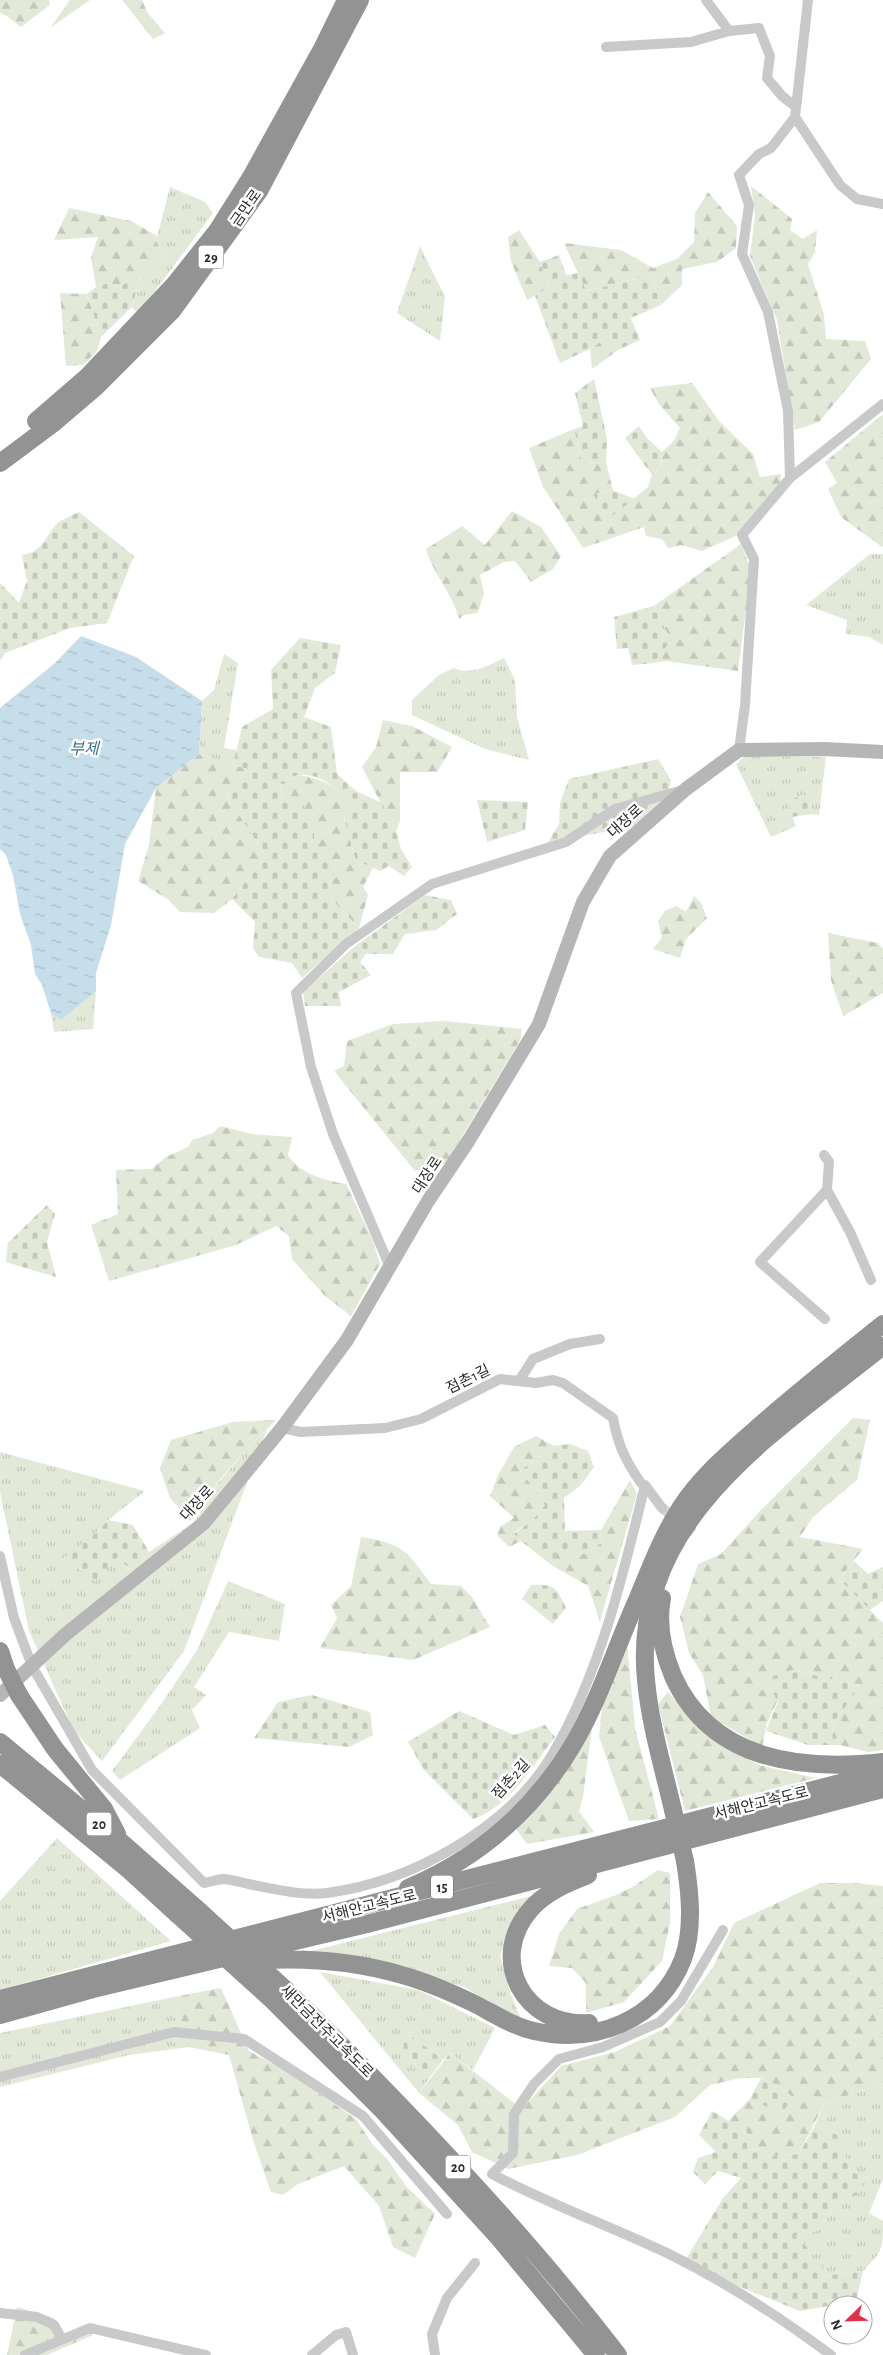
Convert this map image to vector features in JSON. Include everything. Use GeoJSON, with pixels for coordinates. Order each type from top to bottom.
{"type":"FeatureCollection","features":[{"type":"Feature","properties":{"kind":"highway","name":"금만로"},"geometry":{"type":"LineString","coordinates":[[0,448],[49,411],[88,376],[174,285],[217,231],[251,176],[318,56],[346,0]]}},
{"type":"Feature","properties":{"kind":"highway","name":"금만로"},"geometry":{"type":"LineString","coordinates":[[0,463],[55,422],[96,387],[172,311],[259,191],[360,0]]}},
{"type":"Feature","properties":{"kind":"highway"},"geometry":{"type":"LineString","coordinates":[[346,1912],[441,1872],[486,1843],[520,1816],[558,1768],[574,1742],[589,1712],[656,1556],[681,1508],[717,1463],[796,1394],[883,1324]]}},
{"type":"Feature","properties":{"kind":"highway"},"geometry":{"type":"LineString","coordinates":[[196,1965],[286,1958],[336,1961],[401,1975],[437,1987],[512,2024],[534,2031],[578,2036],[597,2033],[630,2021],[644,2013],[658,2000],[672,1981],[684,1958],[690,1909],[669,1811],[646,1680],[645,1652],[651,1603],[660,1575],[672,1546],[689,1520],[721,1479],[741,1460],[883,1346]]}},
{"type":"Feature","properties":{"kind":"highway"},"geometry":{"type":"LineString","coordinates":[[689,1520],[677,1546],[664,1588],[660,1624],[667,1662],[689,1704],[708,1724],[727,1738],[750,1751],[804,1764],[830,1766],[883,1762]]}},
{"type":"Feature","properties":{"kind":"highway"},"geometry":{"type":"LineString","coordinates":[[656,1556],[640,1622],[637,1664],[643,1714],[669,1811]]}},
{"type":"Feature","properties":{"kind":"highway"},"geometry":{"type":"LineString","coordinates":[[0,1651],[6,1669],[19,1695],[55,1749],[104,1809],[120,1841]]}},
{"type":"Feature","properties":{"kind":"highway","name":"새만금전주고속도로"},"geometry":{"type":"LineString","coordinates":[[0,1742],[120,1841],[196,1908],[286,1990],[392,2095],[472,2183],[618,2355]]}},
{"type":"Feature","properties":{"kind":"highway","name":"새만금전주고속도로"},"geometry":{"type":"LineString","coordinates":[[0,1764],[129,1870],[270,1998],[383,2111],[498,2237],[596,2355]]}},
{"type":"Feature","properties":{"kind":"highway","name":"서해안고속도로"},"geometry":{"type":"LineString","coordinates":[[0,2000],[883,1772]]}},
{"type":"Feature","properties":{"kind":"highway","name":"서해안고속도로"},"geometry":{"type":"LineString","coordinates":[[0,2015],[93,1989],[367,1924],[883,1789]]}},
{"type":"Feature","properties":{"kind":"highway"},"geometry":{"type":"LineString","coordinates":[[668,1845],[573,1881],[552,1892],[530,1910],[515,1935],[512,1953],[517,1982],[527,2000],[552,2018],[583,2024],[610,2018],[629,2009],[644,1997],[667,1968],[676,1940],[680,1862]]}},
{"type":"Feature","properties":{"kind":"street"},"geometry":{"type":"LineString","coordinates":[[706,0],[729,31]]}},
{"type":"Feature","properties":{"kind":"street"},"geometry":{"type":"LineString","coordinates":[[790,478],[788,411],[768,312],[742,254],[749,205],[739,175],[759,154],[771,148],[795,112],[808,0]]}},
{"type":"Feature","properties":{"kind":"street"},"geometry":{"type":"LineString","coordinates":[[606,47],[691,42],[729,31],[759,28],[770,56],[767,78],[795,112],[840,185],[858,199],[883,204]]}},
{"type":"Feature","properties":{"kind":"street"},"geometry":{"type":"LineString","coordinates":[[883,404],[790,478],[742,535],[754,559],[739,750],[826,749],[883,752]]}},
{"type":"Feature","properties":{"kind":"street","name":"대장로"},"geometry":{"type":"LineString","coordinates":[[0,1695],[66,1634],[204,1523],[282,1428],[347,1340],[428,1201],[469,1140],[539,1024],[583,902],[610,856],[686,789],[739,750]]}},
{"type":"Feature","properties":{"kind":"street"},"geometry":{"type":"LineString","coordinates":[[390,1267],[333,1134],[311,1067],[296,994],[346,944],[432,884],[566,842],[615,809],[686,789]]}},
{"type":"Feature","properties":{"kind":"street"},"geometry":{"type":"LineString","coordinates":[[824,1155],[829,1162],[827,1190],[850,1232],[870,1280]]}},
{"type":"Feature","properties":{"kind":"street"},"geometry":{"type":"LineString","coordinates":[[825,1319],[760,1262],[827,1190]]}},
{"type":"Feature","properties":{"kind":"street"},"geometry":{"type":"LineString","coordinates":[[519,1381],[533,1358],[570,1344],[600,1339]]}},
{"type":"Feature","properties":{"kind":"street","name":"점촌1길"},"geometry":{"type":"LineString","coordinates":[[282,1428],[301,1432],[385,1428],[422,1420],[500,1379],[536,1382],[553,1380],[563,1383],[614,1418],[617,1439],[625,1461],[640,1483],[645,1485],[662,1508]]}},
{"type":"Feature","properties":{"kind":"street","name":"점촌2길"},"geometry":{"type":"LineString","coordinates":[[32,1666],[92,1770],[204,1883],[223,1879],[314,1894],[380,1881],[423,1866],[455,1848],[503,1812],[522,1793],[551,1756],[588,1678],[617,1590],[645,1485]]}},
{"type":"Feature","properties":{"kind":"street"},"geometry":{"type":"LineString","coordinates":[[0,1556],[14,1618],[32,1666]]}},
{"type":"Feature","properties":{"kind":"street"},"geometry":{"type":"LineString","coordinates":[[723,1930],[681,2002],[660,2022],[603,2047],[559,2058],[534,2084],[514,2114],[513,2153],[492,2174],[524,2191],[673,2256],[775,2314],[831,2355]]}},
{"type":"Feature","properties":{"kind":"street"},"geometry":{"type":"LineString","coordinates":[[0,2077],[174,2032],[244,2039],[364,2116],[447,2214]]}},
{"type":"Feature","properties":{"kind":"street"},"geometry":{"type":"LineString","coordinates":[[435,2355],[432,2334],[447,2298],[475,2263]]}},
{"type":"Feature","properties":{"kind":"street"},"geometry":{"type":"LineString","coordinates":[[0,2313],[37,2317],[54,2325],[62,2340]]}},
{"type":"Feature","properties":{"kind":"street"},"geometry":{"type":"LineString","coordinates":[[25,2355],[90,2328],[206,2355]]}},
{"type":"Feature","properties":{"kind":"street"},"geometry":{"type":"LineString","coordinates":[[312,2355],[336,2335],[346,2332],[353,2355]]}},
{"type":"Feature","properties":{"kind":"green space"},"geometry":{"type":"Polygon","coordinates":[[[0,0],[49,0],[50,5],[21,27],[0,13],[0,0]]]}},
{"type":"Feature","properties":{"kind":"green space"},"geometry":{"type":"Polygon","coordinates":[[[70,0],[90,0],[50,28],[70,0]]]}},
{"type":"Feature","properties":{"kind":"green space"},"geometry":{"type":"Polygon","coordinates":[[[122,0],[142,0],[147,12],[165,33],[153,39],[122,0]]]}},
{"type":"Feature","properties":{"kind":"green space"},"geometry":{"type":"Polygon","coordinates":[[[751,186],[792,219],[790,230],[803,239],[817,230],[815,252],[808,264],[824,315],[826,339],[865,341],[871,359],[819,422],[795,430],[777,320],[750,256],[755,215],[751,186]]]}},
{"type":"Feature","properties":{"kind":"green space"},"geometry":{"type":"Polygon","coordinates":[[[170,187],[205,202],[213,213],[138,314],[132,307],[140,277],[165,258],[156,241],[170,187]]]}},
{"type":"Feature","properties":{"kind":"green space"},"geometry":{"type":"Polygon","coordinates":[[[708,192],[737,226],[736,248],[717,262],[682,269],[682,285],[661,305],[651,275],[586,291],[564,243],[621,250],[653,268],[677,259],[694,242],[695,213],[708,192]]]}},
{"type":"Feature","properties":{"kind":"green space"},"geometry":{"type":"Polygon","coordinates":[[[69,208],[131,221],[157,236],[156,241],[165,258],[140,277],[118,287],[109,283],[96,287],[91,257],[98,237],[54,240],[69,208]]]}},
{"type":"Feature","properties":{"kind":"green space"},"geometry":{"type":"Polygon","coordinates":[[[519,230],[540,262],[549,288],[527,300],[511,261],[508,237],[519,230]]]}},
{"type":"Feature","properties":{"kind":"green space"},"geometry":{"type":"Polygon","coordinates":[[[420,246],[445,297],[440,341],[397,313],[420,246]]]}},
{"type":"Feature","properties":{"kind":"green space"},"geometry":{"type":"Polygon","coordinates":[[[559,255],[566,275],[579,273],[586,291],[651,275],[661,305],[631,318],[640,340],[618,350],[610,335],[590,349],[560,363],[535,296],[549,288],[540,262],[559,255]]]}},
{"type":"Feature","properties":{"kind":"green space"},"geometry":{"type":"Polygon","coordinates":[[[140,277],[132,307],[101,337],[87,294],[96,287],[109,283],[118,287],[140,277]]]}},
{"type":"Feature","properties":{"kind":"green space"},"geometry":{"type":"Polygon","coordinates":[[[60,293],[87,294],[101,337],[97,351],[83,365],[66,366],[60,293]]]}},
{"type":"Feature","properties":{"kind":"green space"},"geometry":{"type":"Polygon","coordinates":[[[610,335],[618,350],[592,369],[590,349],[610,335]]]}},
{"type":"Feature","properties":{"kind":"green space"},"geometry":{"type":"Polygon","coordinates":[[[594,379],[607,439],[606,462],[583,463],[574,429],[583,426],[575,393],[594,379]]]}},
{"type":"Feature","properties":{"kind":"green space"},"geometry":{"type":"Polygon","coordinates":[[[692,383],[719,421],[753,454],[760,477],[781,474],[780,486],[738,535],[702,551],[681,545],[668,548],[662,539],[646,536],[644,527],[583,548],[543,487],[529,448],[574,429],[583,463],[606,462],[613,490],[594,494],[612,516],[648,487],[652,475],[656,473],[662,462],[662,452],[674,441],[680,428],[659,404],[650,388],[692,383]]]}},
{"type":"Feature","properties":{"kind":"green space"},"geometry":{"type":"Polygon","coordinates":[[[883,414],[882,547],[841,517],[828,489],[837,483],[825,462],[883,414]]]}},
{"type":"Feature","properties":{"kind":"green space"},"geometry":{"type":"Polygon","coordinates":[[[639,426],[646,437],[662,452],[659,468],[652,475],[625,438],[639,426]]]}},
{"type":"Feature","properties":{"kind":"green space"},"geometry":{"type":"Polygon","coordinates":[[[613,490],[634,499],[612,516],[602,519],[594,494],[613,490]]]}},
{"type":"Feature","properties":{"kind":"green space"},"geometry":{"type":"Polygon","coordinates":[[[512,511],[541,527],[561,556],[553,569],[531,582],[515,561],[504,562],[480,575],[484,593],[478,613],[464,615],[459,619],[426,549],[462,526],[485,545],[512,511]]]}},
{"type":"Feature","properties":{"kind":"green space"},"geometry":{"type":"Polygon","coordinates":[[[79,512],[134,556],[107,623],[70,628],[5,653],[0,661],[0,583],[19,603],[27,581],[22,555],[34,551],[42,545],[56,525],[65,518],[79,512]]]}},
{"type":"Feature","properties":{"kind":"green space"},"geometry":{"type":"Polygon","coordinates":[[[741,544],[751,570],[738,671],[666,661],[654,663],[668,644],[668,635],[654,606],[741,544]]]}},
{"type":"Feature","properties":{"kind":"green space"},"geometry":{"type":"Polygon","coordinates":[[[870,554],[883,554],[883,645],[869,637],[846,634],[847,620],[806,605],[870,554]]]}},
{"type":"Feature","properties":{"kind":"green space"},"geometry":{"type":"Polygon","coordinates":[[[654,606],[668,635],[668,644],[654,663],[632,665],[628,648],[617,649],[614,617],[654,606]]]}},
{"type":"Feature","properties":{"kind":"green space"},"geometry":{"type":"Polygon","coordinates":[[[300,638],[341,645],[335,673],[315,688],[304,717],[331,727],[337,774],[356,791],[382,803],[398,837],[401,849],[412,867],[404,876],[389,866],[380,871],[356,860],[344,820],[348,804],[339,792],[328,783],[314,776],[306,775],[299,775],[280,782],[283,802],[302,803],[314,826],[314,849],[337,867],[329,884],[332,900],[359,928],[302,978],[292,963],[259,957],[253,948],[255,922],[232,899],[266,856],[226,795],[247,769],[233,765],[242,727],[273,709],[271,670],[300,638]]]}},
{"type":"Feature","properties":{"kind":"green space"},"geometry":{"type":"Polygon","coordinates":[[[224,654],[238,663],[224,748],[237,750],[233,765],[199,754],[202,701],[214,690],[224,654]]]}},
{"type":"Feature","properties":{"kind":"green space"},"geometry":{"type":"Polygon","coordinates":[[[504,658],[515,680],[517,717],[529,760],[485,749],[412,715],[412,700],[439,675],[454,668],[466,671],[480,669],[504,658]]]}},
{"type":"Feature","properties":{"kind":"green space"},"geometry":{"type":"Polygon","coordinates":[[[383,720],[412,726],[452,747],[437,772],[400,772],[400,821],[396,832],[362,767],[376,747],[383,720]]]}},
{"type":"Feature","properties":{"kind":"green space"},"geometry":{"type":"Polygon","coordinates":[[[199,754],[247,769],[226,795],[266,856],[232,899],[214,913],[180,912],[169,900],[138,881],[149,845],[156,788],[199,754]]]}},
{"type":"Feature","properties":{"kind":"green space"},"geometry":{"type":"Polygon","coordinates":[[[745,756],[826,757],[819,815],[812,814],[810,800],[792,816],[796,826],[771,837],[736,764],[745,756]]]}},
{"type":"Feature","properties":{"kind":"green space"},"geometry":{"type":"Polygon","coordinates":[[[658,759],[671,780],[667,799],[632,827],[548,842],[559,824],[560,803],[569,779],[658,759]]]}},
{"type":"Feature","properties":{"kind":"green space"},"geometry":{"type":"Polygon","coordinates":[[[299,775],[314,778],[328,784],[344,797],[348,804],[344,820],[356,860],[373,868],[363,887],[368,895],[359,928],[332,900],[329,885],[337,867],[313,849],[314,826],[283,802],[280,782],[299,775]]]}},
{"type":"Feature","properties":{"kind":"green space"},"geometry":{"type":"Polygon","coordinates":[[[803,794],[810,800],[812,814],[792,817],[789,805],[795,798],[803,794]]]}},
{"type":"Feature","properties":{"kind":"green space"},"geometry":{"type":"Polygon","coordinates":[[[477,800],[528,802],[525,830],[487,842],[477,800]]]}},
{"type":"Feature","properties":{"kind":"green space"},"geometry":{"type":"Polygon","coordinates":[[[425,895],[451,900],[457,914],[436,930],[405,934],[393,954],[366,954],[360,962],[371,975],[339,992],[341,1006],[305,1006],[303,992],[354,947],[425,895]]]}},
{"type":"Feature","properties":{"kind":"green space"},"geometry":{"type":"Polygon","coordinates":[[[694,896],[701,903],[707,918],[686,939],[680,958],[653,949],[662,938],[658,921],[665,911],[676,906],[686,912],[694,896]]]}},
{"type":"Feature","properties":{"kind":"green space"},"geometry":{"type":"Polygon","coordinates":[[[828,933],[878,943],[883,949],[883,993],[843,1016],[831,980],[828,933]]]}},
{"type":"Feature","properties":{"kind":"green space"},"geometry":{"type":"Polygon","coordinates":[[[96,991],[93,1029],[54,1032],[51,1013],[61,1019],[96,991]]]}},
{"type":"Feature","properties":{"kind":"green space"},"geometry":{"type":"Polygon","coordinates":[[[445,1021],[522,1029],[520,1041],[446,1163],[415,1171],[334,1071],[344,1066],[347,1041],[393,1024],[445,1021]]]}},
{"type":"Feature","properties":{"kind":"green space"},"geometry":{"type":"Polygon","coordinates":[[[220,1126],[252,1134],[292,1137],[288,1155],[293,1162],[313,1175],[346,1184],[373,1241],[380,1264],[351,1316],[325,1296],[292,1259],[289,1236],[276,1226],[236,1245],[109,1281],[91,1225],[118,1214],[116,1170],[151,1169],[166,1157],[188,1147],[192,1140],[213,1133],[220,1126]]]}},
{"type":"Feature","properties":{"kind":"green space"},"geometry":{"type":"Polygon","coordinates":[[[47,1205],[55,1214],[47,1242],[56,1277],[6,1262],[8,1243],[47,1205]]]}},
{"type":"Feature","properties":{"kind":"green space"},"geometry":{"type":"Polygon","coordinates":[[[853,1418],[870,1420],[857,1480],[813,1517],[800,1537],[863,1549],[839,1579],[883,1623],[883,1750],[868,1752],[840,1745],[832,1726],[860,1686],[792,1670],[767,1723],[762,1747],[711,1717],[703,1675],[689,1653],[680,1617],[698,1564],[721,1554],[760,1511],[853,1418]]]}},
{"type":"Feature","properties":{"kind":"green space"},"geometry":{"type":"Polygon","coordinates":[[[276,1420],[225,1473],[190,1521],[170,1498],[160,1468],[171,1440],[233,1422],[276,1420]]]}},
{"type":"Feature","properties":{"kind":"green space"},"geometry":{"type":"Polygon","coordinates":[[[267,1429],[184,1651],[102,1761],[74,1731],[29,1631],[0,1492],[0,1452],[145,1491],[108,1520],[96,1533],[117,1558],[135,1573],[149,1552],[193,1523],[209,1494],[244,1452],[267,1429]]]}},
{"type":"Feature","properties":{"kind":"green space"},"geometry":{"type":"Polygon","coordinates":[[[536,1436],[554,1446],[520,1471],[545,1505],[532,1521],[514,1532],[521,1541],[509,1547],[497,1535],[501,1526],[514,1518],[490,1496],[498,1475],[514,1447],[536,1436]]]}},
{"type":"Feature","properties":{"kind":"green space"},"geometry":{"type":"Polygon","coordinates":[[[570,1444],[588,1451],[594,1467],[580,1486],[564,1498],[565,1531],[601,1530],[602,1542],[585,1554],[557,1550],[553,1566],[521,1541],[514,1533],[532,1521],[545,1505],[520,1471],[554,1446],[570,1444]]]}},
{"type":"Feature","properties":{"kind":"green space"},"geometry":{"type":"Polygon","coordinates":[[[630,1480],[637,1494],[600,1621],[588,1586],[553,1566],[557,1550],[585,1554],[602,1542],[601,1530],[630,1480]]]}},
{"type":"Feature","properties":{"kind":"green space"},"geometry":{"type":"Polygon","coordinates":[[[108,1520],[133,1525],[149,1552],[135,1573],[117,1558],[96,1580],[62,1559],[96,1533],[108,1520]]]}},
{"type":"Feature","properties":{"kind":"green space"},"geometry":{"type":"Polygon","coordinates":[[[361,1537],[387,1543],[403,1550],[416,1563],[431,1584],[461,1586],[472,1597],[490,1627],[413,1660],[320,1648],[337,1618],[331,1605],[351,1586],[361,1537]]]}},
{"type":"Feature","properties":{"kind":"green space"},"geometry":{"type":"Polygon","coordinates":[[[854,1561],[868,1574],[883,1567],[883,1601],[870,1610],[839,1579],[854,1561]]]}},
{"type":"Feature","properties":{"kind":"green space"},"geometry":{"type":"Polygon","coordinates":[[[228,1581],[285,1604],[279,1641],[229,1632],[194,1687],[206,1695],[192,1710],[200,1728],[120,1780],[112,1771],[160,1706],[197,1650],[228,1581]]]}},
{"type":"Feature","properties":{"kind":"green space"},"geometry":{"type":"Polygon","coordinates":[[[531,1585],[550,1586],[560,1595],[566,1608],[553,1624],[522,1599],[531,1585]]]}},
{"type":"Feature","properties":{"kind":"green space"},"geometry":{"type":"Polygon","coordinates":[[[627,1641],[635,1728],[659,1819],[629,1821],[599,1737],[602,1707],[627,1641]]]}},
{"type":"Feature","properties":{"kind":"green space"},"geometry":{"type":"Polygon","coordinates":[[[792,1670],[860,1686],[832,1726],[840,1745],[808,1745],[766,1731],[778,1701],[764,1679],[792,1670]]]}},
{"type":"Feature","properties":{"kind":"green space"},"geometry":{"type":"Polygon","coordinates":[[[668,1692],[708,1736],[759,1765],[816,1778],[685,1811],[658,1704],[668,1692]]]}},
{"type":"Feature","properties":{"kind":"green space"},"geometry":{"type":"Polygon","coordinates":[[[312,1695],[370,1712],[373,1735],[349,1747],[254,1738],[278,1702],[312,1695]]]}},
{"type":"Feature","properties":{"kind":"green space"},"geometry":{"type":"Polygon","coordinates":[[[459,1711],[514,1735],[545,1725],[555,1737],[529,1773],[509,1795],[486,1813],[473,1819],[424,1770],[408,1742],[459,1711]]]}},
{"type":"Feature","properties":{"kind":"green space"},"geometry":{"type":"Polygon","coordinates":[[[592,1729],[583,1796],[579,1811],[594,1832],[527,1844],[516,1829],[592,1729]]]}},
{"type":"Feature","properties":{"kind":"green space"},"geometry":{"type":"Polygon","coordinates":[[[57,1838],[171,1941],[0,1990],[0,1901],[57,1838]]]}},
{"type":"Feature","properties":{"kind":"green space"},"geometry":{"type":"Polygon","coordinates":[[[658,1870],[670,1873],[670,1923],[662,1961],[624,2002],[586,2013],[586,1983],[572,1968],[549,1966],[559,1934],[577,1909],[616,1895],[658,1870]]]}},
{"type":"Feature","properties":{"kind":"green space"},"geometry":{"type":"Polygon","coordinates":[[[820,1883],[855,1883],[883,1886],[883,2083],[824,2104],[799,2154],[766,2156],[763,2150],[747,2149],[747,2132],[728,2121],[750,2099],[781,2113],[793,2098],[782,2088],[761,2078],[741,2078],[710,2085],[675,2117],[577,2155],[508,2169],[472,2152],[458,2125],[419,2093],[450,2053],[522,2109],[561,2066],[615,2052],[670,2026],[713,1967],[734,1923],[820,1883]]]}},
{"type":"Feature","properties":{"kind":"green space"},"geometry":{"type":"Polygon","coordinates":[[[531,1896],[500,1955],[510,1992],[521,2019],[462,1986],[307,1952],[531,1896]]]}},
{"type":"Feature","properties":{"kind":"green space"},"geometry":{"type":"Polygon","coordinates":[[[320,1972],[418,1990],[495,2028],[473,2070],[450,2053],[443,2060],[410,2035],[403,2053],[430,2077],[419,2093],[320,1972]]]}},
{"type":"Feature","properties":{"kind":"green space"},"geometry":{"type":"Polygon","coordinates":[[[221,1988],[249,2051],[286,2071],[356,2119],[373,2145],[388,2160],[406,2186],[435,2214],[415,2258],[393,2247],[379,2206],[344,2166],[298,2184],[283,2195],[271,2192],[253,2140],[229,2055],[189,2047],[174,1997],[221,1988]]]}},
{"type":"Feature","properties":{"kind":"green space"},"geometry":{"type":"Polygon","coordinates":[[[174,1997],[189,2047],[129,2055],[0,2087],[0,2033],[174,1997]]]}},
{"type":"Feature","properties":{"kind":"green space"},"geometry":{"type":"Polygon","coordinates":[[[410,2035],[443,2060],[430,2077],[403,2053],[404,2042],[410,2035]]]}},
{"type":"Feature","properties":{"kind":"green space"},"geometry":{"type":"Polygon","coordinates":[[[761,2078],[782,2088],[793,2098],[781,2114],[750,2099],[761,2078]]]}},
{"type":"Feature","properties":{"kind":"green space"},"geometry":{"type":"Polygon","coordinates":[[[883,2083],[883,2179],[869,2213],[883,2221],[882,2244],[878,2254],[863,2271],[824,2276],[811,2260],[808,2248],[795,2236],[819,2230],[835,2204],[856,2195],[867,2178],[851,2172],[838,2135],[814,2127],[824,2104],[883,2083]]]}},
{"type":"Feature","properties":{"kind":"green space"},"geometry":{"type":"Polygon","coordinates":[[[712,2111],[747,2132],[747,2149],[763,2150],[766,2156],[799,2154],[814,2127],[838,2135],[851,2172],[868,2178],[857,2195],[835,2204],[819,2230],[795,2236],[808,2248],[811,2260],[823,2264],[824,2276],[863,2271],[857,2295],[823,2295],[823,2307],[800,2311],[713,2276],[686,2259],[723,2198],[741,2178],[718,2171],[705,2184],[693,2172],[698,2158],[716,2152],[699,2135],[712,2111]]]}},
{"type":"Feature","properties":{"kind":"green space"},"geometry":{"type":"Polygon","coordinates":[[[17,2307],[54,2318],[64,2334],[85,2325],[93,2335],[47,2355],[7,2355],[17,2307]]]}},
{"type":"Feature","properties":{"kind":"water","name":"부제"},"geometry":{"type":"Polygon","coordinates":[[[81,636],[136,657],[202,701],[199,754],[156,788],[125,844],[111,925],[96,973],[96,991],[61,1020],[51,1013],[42,985],[35,974],[31,945],[20,914],[13,875],[6,855],[0,849],[0,708],[55,663],[81,636]]]}},
{"type":"Feature","properties":{"kind":"tunnel"},"geometry":{"type":"LineString","coordinates":[[662,1508],[694,1533]]}}]}
